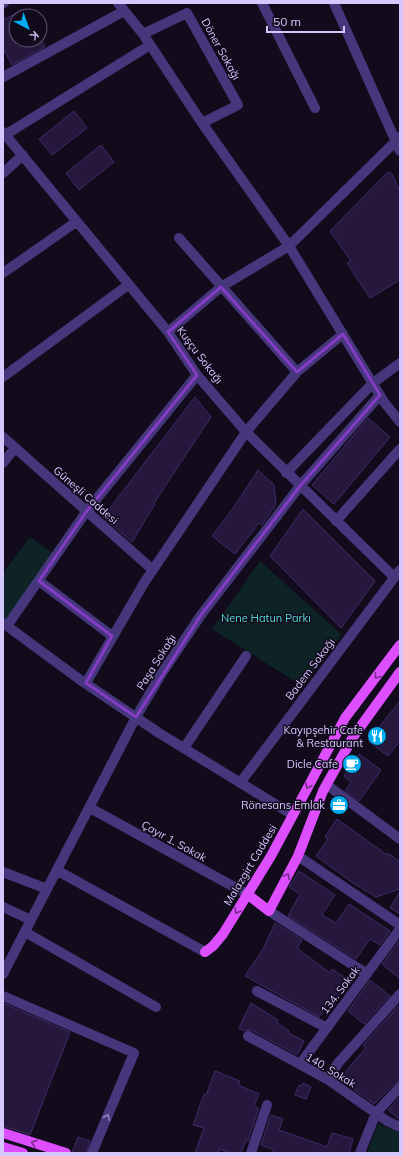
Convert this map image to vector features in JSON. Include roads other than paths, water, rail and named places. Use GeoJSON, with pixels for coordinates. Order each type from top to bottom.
{"type":"FeatureCollection","features":[{"type":"Feature","properties":{"kind":"main road","name":"Malazgirt Caddesi"},"geometry":{"type":"LineString","coordinates":[[204,952],[213,946],[223,934],[271,856],[346,718],[400,645]]}},
{"type":"Feature","properties":{"kind":"main road"},"geometry":{"type":"LineString","coordinates":[[247,894],[269,911],[298,856],[327,785],[353,737],[400,672]]}},
{"type":"Feature","properties":{"kind":"main road"},"geometry":{"type":"LineString","coordinates":[[3,1133],[66,1153]]}},
{"type":"Feature","properties":{"kind":"main road"},"geometry":{"type":"LineString","coordinates":[[3,1147],[23,1153]]}},
{"type":"Feature","properties":{"kind":"street"},"geometry":{"type":"LineString","coordinates":[[262,3],[315,108]]}},
{"type":"Feature","properties":{"kind":"street"},"geometry":{"type":"LineString","coordinates":[[334,3],[398,138],[400,151]]}},
{"type":"Feature","properties":{"kind":"street"},"geometry":{"type":"LineString","coordinates":[[3,77],[121,7],[143,34],[202,123],[289,246],[372,383],[400,422]]}},
{"type":"Feature","properties":{"kind":"street","name":"Döner Sokağı"},"geometry":{"type":"LineString","coordinates":[[143,34],[187,13],[238,105],[202,123]]}},
{"type":"Feature","properties":{"kind":"street"},"geometry":{"type":"LineString","coordinates":[[4,134],[150,45]]}},
{"type":"Feature","properties":{"kind":"street","name":"Kuşçu Sokağı"},"geometry":{"type":"LineString","coordinates":[[4,134],[168,332],[197,375],[246,432],[336,521],[397,574]]}},
{"type":"Feature","properties":{"kind":"street"},"geometry":{"type":"LineString","coordinates":[[168,332],[221,287],[289,246],[398,138]]}},
{"type":"Feature","properties":{"kind":"street"},"geometry":{"type":"LineString","coordinates":[[3,173],[22,155]]}},
{"type":"Feature","properties":{"kind":"street"},"geometry":{"type":"LineString","coordinates":[[3,273],[76,222]]}},
{"type":"Feature","properties":{"kind":"street"},"geometry":{"type":"LineString","coordinates":[[179,238],[297,372]]}},
{"type":"Feature","properties":{"kind":"street"},"geometry":{"type":"LineString","coordinates":[[3,377],[128,284]]}},
{"type":"Feature","properties":{"kind":"street"},"geometry":{"type":"LineString","coordinates":[[86,683],[112,636],[153,570],[246,432],[297,372],[342,334]]}},
{"type":"Feature","properties":{"kind":"street"},"geometry":{"type":"LineString","coordinates":[[286,472],[372,383],[400,363]]}},
{"type":"Feature","properties":{"kind":"street"},"geometry":{"type":"LineString","coordinates":[[197,375],[86,512],[39,581],[5,625],[136,717],[293,815]]}},
{"type":"Feature","properties":{"kind":"street","name":"Paşa Sokağı"},"geometry":{"type":"LineString","coordinates":[[3,973],[58,871],[136,717],[162,673],[201,614],[300,486],[380,395]]}},
{"type":"Feature","properties":{"kind":"street","name":"Güneşli Caddesi"},"geometry":{"type":"LineString","coordinates":[[3,437],[153,570]]}},
{"type":"Feature","properties":{"kind":"street"},"geometry":{"type":"LineString","coordinates":[[3,463],[15,448]]}},
{"type":"Feature","properties":{"kind":"street"},"geometry":{"type":"LineString","coordinates":[[336,521],[400,449]]}},
{"type":"Feature","properties":{"kind":"street","name":"Badem Sokağı"},"geometry":{"type":"LineString","coordinates":[[240,783],[397,574]]}},
{"type":"Feature","properties":{"kind":"street"},"geometry":{"type":"LineString","coordinates":[[39,581],[112,636]]}},
{"type":"Feature","properties":{"kind":"street"},"geometry":{"type":"LineString","coordinates":[[184,748],[246,656]]}},
{"type":"Feature","properties":{"kind":"street"},"geometry":{"type":"LineString","coordinates":[[327,785],[400,839]]}},
{"type":"Feature","properties":{"kind":"street","name":"Çayır 1. Sokak"},"geometry":{"type":"LineString","coordinates":[[90,808],[247,894]]}},
{"type":"Feature","properties":{"kind":"street"},"geometry":{"type":"LineString","coordinates":[[298,856],[400,924]]}},
{"type":"Feature","properties":{"kind":"street"},"geometry":{"type":"LineString","coordinates":[[58,871],[204,952]]}},
{"type":"Feature","properties":{"kind":"street"},"geometry":{"type":"LineString","coordinates":[[3,872],[47,889]]}},
{"type":"Feature","properties":{"kind":"street"},"geometry":{"type":"LineString","coordinates":[[3,907],[31,920]]}},
{"type":"Feature","properties":{"kind":"street"},"geometry":{"type":"LineString","coordinates":[[269,911],[367,974]]}},
{"type":"Feature","properties":{"kind":"street","name":"134. Sokak"},"geometry":{"type":"LineString","coordinates":[[300,1064],[400,929]]}},
{"type":"Feature","properties":{"kind":"street"},"geometry":{"type":"LineString","coordinates":[[25,932],[156,1007]]}},
{"type":"Feature","properties":{"kind":"street"},"geometry":{"type":"LineString","coordinates":[[257,991],[327,1028]]}},
{"type":"Feature","properties":{"kind":"street"},"geometry":{"type":"LineString","coordinates":[[327,1079],[339,1062],[400,994]]}},
{"type":"Feature","properties":{"kind":"street"},"geometry":{"type":"LineString","coordinates":[[3,996],[134,1053],[92,1153]]}},
{"type":"Feature","properties":{"kind":"street","name":"140. Sokak"},"geometry":{"type":"LineString","coordinates":[[248,1036],[327,1079],[387,1121],[400,1127]]}},
{"type":"Feature","properties":{"kind":"street"},"geometry":{"type":"LineString","coordinates":[[360,1153],[376,1112],[400,1087]]}},
{"type":"Feature","properties":{"kind":"street"},"geometry":{"type":"LineString","coordinates":[[250,1153],[267,1105]]}},
{"type":"Feature","properties":{"kind":"place","name":"Kayıpşehir Cafe & Restaurant"},"geometry":{"type":"Point","coordinates":[377,736]}},
{"type":"Feature","properties":{"kind":"place","name":"Dicle Cafe"},"geometry":{"type":"Point","coordinates":[352,764]}},
{"type":"Feature","properties":{"kind":"place","name":"Rönesans Emlak"},"geometry":{"type":"Point","coordinates":[339,805]}},
{"type":"Feature","properties":{"kind":"park label","name":"Nene Hatun Parkı"},"geometry":{"type":"Point","coordinates":[266,618]}}]}
